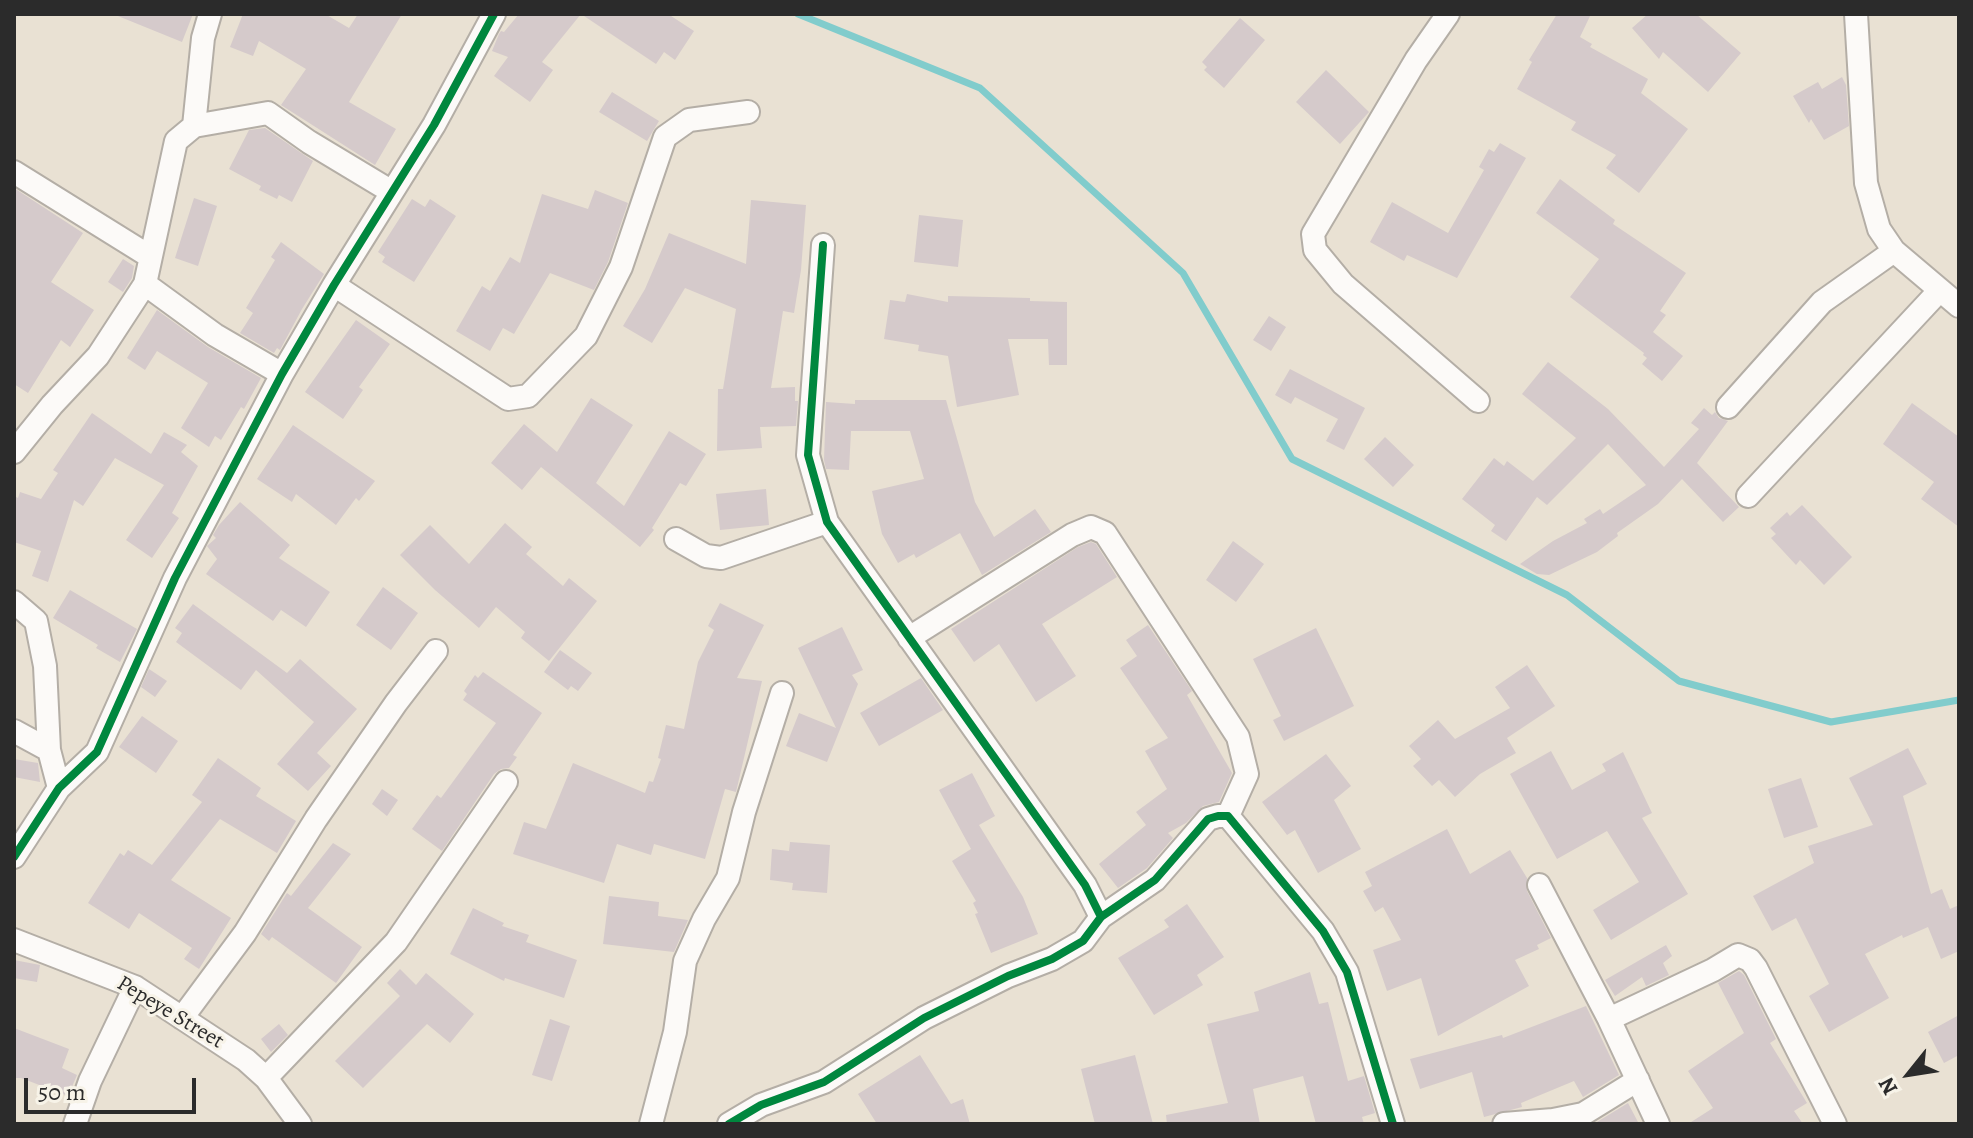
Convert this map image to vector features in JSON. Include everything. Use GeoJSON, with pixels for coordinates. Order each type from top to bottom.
{"type":"FeatureCollection","features":[{"type":"Feature","properties":{"kind":"street"},"geometry":{"type":"LineString","coordinates":[[194,126],[203,38],[210,14]]}},
{"type":"Feature","properties":{"kind":"street"},"geometry":{"type":"LineString","coordinates":[[14,857],[59,788],[97,752],[175,578],[282,374],[434,125],[494,14]]}},
{"type":"Feature","properties":{"kind":"street"},"geometry":{"type":"LineString","coordinates":[[1448,14],[1408,73],[1313,234],[1315,250],[1343,284],[1478,401]]}},
{"type":"Feature","properties":{"kind":"street"},"geometry":{"type":"LineString","coordinates":[[1856,14],[1866,183],[1879,229],[1894,251],[1959,306]]}},
{"type":"Feature","properties":{"kind":"street"},"geometry":{"type":"LineString","coordinates":[[334,285],[508,399],[528,396],[586,336],[621,267],[665,137],[689,120],[748,112]]}},
{"type":"Feature","properties":{"kind":"street"},"geometry":{"type":"LineString","coordinates":[[14,452],[98,356],[145,284],[176,141],[194,126],[268,113],[309,142],[392,192]]}},
{"type":"Feature","properties":{"kind":"street"},"geometry":{"type":"LineString","coordinates":[[14,172],[149,256]]}},
{"type":"Feature","properties":{"kind":"street"},"geometry":{"type":"LineString","coordinates":[[823,245],[808,455],[827,522],[1085,885],[1101,917]]}},
{"type":"Feature","properties":{"kind":"street"},"geometry":{"type":"LineString","coordinates":[[1728,407],[1822,302],[1894,251]]}},
{"type":"Feature","properties":{"kind":"street"},"geometry":{"type":"LineString","coordinates":[[145,284],[215,335],[282,374]]}},
{"type":"Feature","properties":{"kind":"street"},"geometry":{"type":"LineString","coordinates":[[1748,496],[1940,290]]}},
{"type":"Feature","properties":{"kind":"street"},"geometry":{"type":"LineString","coordinates":[[676,539],[706,556],[721,558],[827,522]]}},
{"type":"Feature","properties":{"kind":"street"},"geometry":{"type":"LineString","coordinates":[[909,638],[1072,535],[1091,527],[1105,533],[1238,737],[1247,774],[1228,816]]}},
{"type":"Feature","properties":{"kind":"street"},"geometry":{"type":"LineString","coordinates":[[14,602],[36,621],[45,666],[49,750],[59,788]]}},
{"type":"Feature","properties":{"kind":"street"},"geometry":{"type":"LineString","coordinates":[[182,1018],[245,933],[324,807],[388,714],[436,651]]}},
{"type":"Feature","properties":{"kind":"street"},"geometry":{"type":"LineString","coordinates":[[651,1124],[675,1032],[685,961],[704,919],[728,878],[744,812],[782,693]]}},
{"type":"Feature","properties":{"kind":"street"},"geometry":{"type":"LineString","coordinates":[[14,731],[49,750]]}},
{"type":"Feature","properties":{"kind":"street"},"geometry":{"type":"LineString","coordinates":[[266,1078],[396,942],[506,782]]}},
{"type":"Feature","properties":{"kind":"street"},"geometry":{"type":"LineString","coordinates":[[729,1124],[761,1105],[824,1082],[924,1018],[1008,976],[1052,959],[1083,941],[1101,917],[1155,880],[1208,819],[1228,816]]}},
{"type":"Feature","properties":{"kind":"street"},"geometry":{"type":"LineString","coordinates":[[1228,816],[1323,931],[1347,972],[1393,1124]]}},
{"type":"Feature","properties":{"kind":"street"},"geometry":{"type":"LineString","coordinates":[[1539,885],[1609,1019],[1658,1124]]}},
{"type":"Feature","properties":{"kind":"street","name":"Pepeye Street"},"geometry":{"type":"LineString","coordinates":[[14,940],[135,987],[246,1060],[266,1078],[300,1124]]}},
{"type":"Feature","properties":{"kind":"street"},"geometry":{"type":"LineString","coordinates":[[1609,1019],[1738,955],[1745,957],[1756,968],[1835,1124]]}},
{"type":"Feature","properties":{"kind":"street"},"geometry":{"type":"LineString","coordinates":[[75,1124],[90,1081],[135,987]]}},
{"type":"Feature","properties":{"kind":"street"},"geometry":{"type":"LineString","coordinates":[[1504,1124],[1583,1114],[1638,1080]]}},
{"type":"Feature","properties":{"kind":"building"},"geometry":{"type":"Polygon","coordinates":[[[113,14],[193,14],[182,42],[113,14]]]}},
{"type":"Feature","properties":{"kind":"building"},"geometry":{"type":"Polygon","coordinates":[[[243,14],[325,14],[349,28],[358,14],[402,14],[349,102],[396,129],[375,165],[281,105],[306,69],[259,41],[253,56],[230,47],[243,14]]]}},
{"type":"Feature","properties":{"kind":"building"},"geometry":{"type":"Polygon","coordinates":[[[519,14],[581,14],[542,62],[553,70],[530,102],[494,76],[508,57],[492,51],[501,31],[504,32],[519,14]]]}},
{"type":"Feature","properties":{"kind":"building"},"geometry":{"type":"Polygon","coordinates":[[[581,14],[668,14],[694,31],[675,60],[664,52],[656,64],[581,14]]]}},
{"type":"Feature","properties":{"kind":"building"},"geometry":{"type":"Polygon","coordinates":[[[1557,14],[1591,14],[1580,37],[1592,44],[1590,47],[1648,79],[1641,93],[1688,129],[1639,193],[1606,168],[1616,155],[1571,130],[1576,122],[1517,89],[1532,62],[1529,60],[1557,14]]]}},
{"type":"Feature","properties":{"kind":"building"},"geometry":{"type":"Polygon","coordinates":[[[1648,14],[1696,14],[1741,53],[1708,92],[1663,52],[1659,59],[1632,28],[1648,14]]]}},
{"type":"Feature","properties":{"kind":"building"},"geometry":{"type":"Polygon","coordinates":[[[1240,18],[1265,40],[1224,88],[1204,70],[1207,67],[1202,62],[1240,18]]]}},
{"type":"Feature","properties":{"kind":"building"},"geometry":{"type":"Polygon","coordinates":[[[1326,70],[1369,112],[1340,144],[1296,102],[1326,70]]]}},
{"type":"Feature","properties":{"kind":"building"},"geometry":{"type":"Polygon","coordinates":[[[1842,77],[1846,85],[1849,126],[1824,140],[1811,119],[1809,123],[1793,96],[1818,82],[1822,89],[1842,77]]]}},
{"type":"Feature","properties":{"kind":"building"},"geometry":{"type":"Polygon","coordinates":[[[612,92],[659,121],[647,141],[599,112],[612,92]]]}},
{"type":"Feature","properties":{"kind":"building"},"geometry":{"type":"Polygon","coordinates":[[[265,128],[313,161],[292,202],[259,190],[261,186],[229,169],[249,130],[265,128]]]}},
{"type":"Feature","properties":{"kind":"building"},"geometry":{"type":"Polygon","coordinates":[[[1500,143],[1526,158],[1457,278],[1407,255],[1404,261],[1370,242],[1392,202],[1448,233],[1484,170],[1479,167],[1489,149],[1494,152],[1500,143]]]}},
{"type":"Feature","properties":{"kind":"building"},"geometry":{"type":"Polygon","coordinates":[[[1560,179],[1615,220],[1613,224],[1686,273],[1660,311],[1666,315],[1653,332],[1683,356],[1662,381],[1642,364],[1647,358],[1644,353],[1570,297],[1599,259],[1536,213],[1560,179]]]}},
{"type":"Feature","properties":{"kind":"building"},"geometry":{"type":"Polygon","coordinates":[[[14,188],[83,233],[51,282],[94,310],[70,347],[61,340],[28,393],[14,384],[14,188]]]}},
{"type":"Feature","properties":{"kind":"building"},"geometry":{"type":"Polygon","coordinates":[[[595,190],[628,203],[608,262],[594,290],[550,273],[514,334],[503,328],[490,351],[456,331],[482,286],[490,291],[510,257],[520,263],[542,194],[588,209],[595,190]]]}},
{"type":"Feature","properties":{"kind":"building"},"geometry":{"type":"Polygon","coordinates":[[[194,198],[217,206],[198,266],[175,258],[194,198]]]}},
{"type":"Feature","properties":{"kind":"building"},"geometry":{"type":"Polygon","coordinates":[[[412,199],[425,207],[430,199],[456,216],[414,282],[382,262],[385,257],[378,252],[412,199]]]}},
{"type":"Feature","properties":{"kind":"building"},"geometry":{"type":"Polygon","coordinates":[[[751,200],[806,205],[794,313],[783,311],[771,388],[795,387],[795,401],[798,401],[796,426],[760,427],[762,448],[717,451],[718,389],[723,389],[736,309],[685,288],[652,343],[623,326],[645,289],[669,233],[746,264],[751,200]]]}},
{"type":"Feature","properties":{"kind":"building"},"geometry":{"type":"Polygon","coordinates":[[[919,215],[963,220],[958,267],[914,262],[919,215]]]}},
{"type":"Feature","properties":{"kind":"building"},"geometry":{"type":"Polygon","coordinates":[[[281,242],[324,274],[280,350],[277,348],[274,353],[240,333],[253,313],[246,308],[275,260],[271,257],[281,242]]]}},
{"type":"Feature","properties":{"kind":"building"},"geometry":{"type":"Polygon","coordinates":[[[123,259],[134,266],[132,278],[123,292],[108,282],[123,259]]]}},
{"type":"Feature","properties":{"kind":"building"},"geometry":{"type":"Polygon","coordinates":[[[907,294],[948,302],[948,296],[1067,302],[1067,365],[1049,365],[1048,339],[1008,339],[1019,395],[957,407],[948,356],[918,351],[919,345],[884,339],[890,300],[905,302],[907,294]]]}},
{"type":"Feature","properties":{"kind":"building"},"geometry":{"type":"Polygon","coordinates":[[[157,310],[208,347],[261,378],[244,409],[241,407],[221,440],[215,436],[209,447],[181,428],[208,383],[157,351],[145,370],[127,358],[157,310]]]}},
{"type":"Feature","properties":{"kind":"building"},"geometry":{"type":"Polygon","coordinates":[[[1269,316],[1286,327],[1271,351],[1253,340],[1269,316]]]}},
{"type":"Feature","properties":{"kind":"building"},"geometry":{"type":"Polygon","coordinates":[[[356,320],[390,344],[359,387],[363,390],[343,419],[305,392],[356,320]]]}},
{"type":"Feature","properties":{"kind":"building"},"geometry":{"type":"Polygon","coordinates":[[[1548,362],[1608,409],[1664,467],[1699,429],[1691,423],[1704,408],[1728,421],[1697,463],[1739,507],[1723,522],[1682,479],[1658,504],[1617,533],[1618,536],[1597,552],[1549,575],[1537,574],[1520,564],[1587,523],[1584,519],[1600,509],[1603,514],[1646,485],[1608,444],[1547,505],[1537,497],[1506,541],[1491,531],[1495,525],[1462,499],[1494,458],[1504,466],[1507,461],[1533,481],[1576,438],[1522,394],[1548,362]]]}},
{"type":"Feature","properties":{"kind":"building"},"geometry":{"type":"Polygon","coordinates":[[[1290,369],[1365,408],[1344,450],[1326,441],[1338,419],[1295,397],[1291,404],[1275,395],[1290,369]]]}},
{"type":"Feature","properties":{"kind":"building"},"geometry":{"type":"Polygon","coordinates":[[[591,398],[633,425],[596,483],[624,506],[669,431],[706,454],[686,486],[680,483],[652,528],[654,530],[640,547],[541,467],[522,490],[491,463],[524,424],[557,452],[591,398]]]}},
{"type":"Feature","properties":{"kind":"building"},"geometry":{"type":"Polygon","coordinates":[[[855,400],[946,400],[975,502],[994,537],[1035,509],[1051,532],[982,575],[960,533],[916,558],[914,554],[898,563],[882,534],[872,491],[924,479],[910,431],[851,431],[849,470],[826,469],[826,402],[855,404],[855,400]]]}},
{"type":"Feature","properties":{"kind":"building"},"geometry":{"type":"Polygon","coordinates":[[[1912,403],[1959,437],[1959,527],[1921,499],[1934,482],[1883,444],[1912,403]]]}},
{"type":"Feature","properties":{"kind":"building"},"geometry":{"type":"Polygon","coordinates":[[[92,413],[151,454],[164,432],[187,445],[181,452],[198,466],[172,513],[179,518],[152,558],[126,540],[164,485],[115,458],[83,506],[74,500],[48,582],[32,576],[41,551],[14,542],[14,496],[18,498],[20,492],[41,499],[58,473],[53,470],[92,413]]]}},
{"type":"Feature","properties":{"kind":"building"},"geometry":{"type":"Polygon","coordinates":[[[293,425],[375,481],[359,501],[356,498],[336,525],[296,494],[292,502],[257,479],[293,425]]]}},
{"type":"Feature","properties":{"kind":"building"},"geometry":{"type":"Polygon","coordinates":[[[1385,437],[1414,465],[1393,487],[1364,459],[1385,437]]]}},
{"type":"Feature","properties":{"kind":"building"},"geometry":{"type":"Polygon","coordinates":[[[766,489],[769,525],[720,530],[716,494],[766,489]]]}},
{"type":"Feature","properties":{"kind":"building"},"geometry":{"type":"Polygon","coordinates":[[[240,502],[290,545],[279,558],[330,592],[306,627],[281,610],[273,621],[206,574],[217,559],[207,546],[216,538],[213,535],[219,525],[240,502]]]}},
{"type":"Feature","properties":{"kind":"building"},"geometry":{"type":"Polygon","coordinates":[[[1802,505],[1852,557],[1824,585],[1800,560],[1796,565],[1771,538],[1776,534],[1770,528],[1787,512],[1790,516],[1802,505]]]}},
{"type":"Feature","properties":{"kind":"building"},"geometry":{"type":"Polygon","coordinates":[[[505,523],[532,547],[526,554],[563,586],[569,578],[597,601],[549,661],[521,638],[525,632],[496,607],[479,628],[400,555],[430,525],[469,564],[505,523]]]}},
{"type":"Feature","properties":{"kind":"building"},"geometry":{"type":"Polygon","coordinates":[[[1233,541],[1264,564],[1236,602],[1206,580],[1233,541]]]}},
{"type":"Feature","properties":{"kind":"building"},"geometry":{"type":"Polygon","coordinates":[[[1091,542],[1096,544],[1117,577],[1042,624],[1076,676],[1036,702],[999,644],[974,662],[951,629],[1078,547],[1091,542]]]}},
{"type":"Feature","properties":{"kind":"building"},"geometry":{"type":"Polygon","coordinates":[[[383,587],[418,613],[391,650],[356,625],[383,587]]]}},
{"type":"Feature","properties":{"kind":"building"},"geometry":{"type":"Polygon","coordinates":[[[70,590],[137,629],[120,662],[53,618],[70,590]]]}},
{"type":"Feature","properties":{"kind":"building"},"geometry":{"type":"Polygon","coordinates":[[[720,603],[764,625],[737,678],[762,681],[736,792],[725,789],[705,859],[654,844],[651,855],[617,844],[604,883],[513,854],[524,822],[546,829],[573,763],[645,793],[649,781],[653,782],[661,759],[658,758],[666,725],[684,729],[698,662],[714,630],[708,626],[720,603]]]}},
{"type":"Feature","properties":{"kind":"building"},"geometry":{"type":"Polygon","coordinates":[[[193,604],[287,673],[300,659],[357,709],[317,753],[331,766],[308,791],[277,764],[314,722],[256,670],[241,690],[176,642],[182,633],[175,628],[193,604]]]}},
{"type":"Feature","properties":{"kind":"building"},"geometry":{"type":"Polygon","coordinates":[[[1148,625],[1192,691],[1187,695],[1232,773],[1219,802],[1203,806],[1186,823],[1168,833],[1173,838],[1147,868],[1118,888],[1099,864],[1146,825],[1136,812],[1167,789],[1145,751],[1168,738],[1120,668],[1137,656],[1126,640],[1148,625]]]}},
{"type":"Feature","properties":{"kind":"building"},"geometry":{"type":"Polygon","coordinates":[[[842,627],[863,670],[852,675],[858,684],[827,762],[786,746],[799,713],[836,728],[798,648],[842,627]]]}},
{"type":"Feature","properties":{"kind":"building"},"geometry":{"type":"Polygon","coordinates":[[[1316,628],[1354,706],[1284,741],[1273,720],[1281,716],[1253,659],[1316,628]]]}},
{"type":"Feature","properties":{"kind":"building"},"geometry":{"type":"Polygon","coordinates":[[[560,650],[592,673],[578,691],[571,686],[568,690],[544,672],[560,650]]]}},
{"type":"Feature","properties":{"kind":"building"},"geometry":{"type":"Polygon","coordinates":[[[1527,665],[1555,706],[1507,738],[1516,753],[1480,774],[1455,797],[1439,780],[1432,786],[1413,766],[1421,759],[1409,746],[1438,720],[1455,739],[1510,708],[1495,687],[1527,665]]]}},
{"type":"Feature","properties":{"kind":"building"},"geometry":{"type":"Polygon","coordinates":[[[149,669],[167,681],[155,697],[141,687],[149,669]]]}},
{"type":"Feature","properties":{"kind":"building"},"geometry":{"type":"Polygon","coordinates":[[[483,672],[542,713],[513,755],[517,757],[509,768],[494,774],[442,851],[412,829],[437,795],[441,798],[496,723],[463,700],[467,694],[464,691],[475,675],[478,678],[483,672]]]}},
{"type":"Feature","properties":{"kind":"building"},"geometry":{"type":"Polygon","coordinates":[[[921,678],[943,710],[879,746],[860,713],[921,678]]]}},
{"type":"Feature","properties":{"kind":"building"},"geometry":{"type":"Polygon","coordinates":[[[142,716],[178,741],[156,773],[119,747],[142,716]]]}},
{"type":"Feature","properties":{"kind":"building"},"geometry":{"type":"Polygon","coordinates":[[[1908,748],[1927,784],[1903,796],[1931,894],[1942,889],[1950,909],[1959,905],[1959,951],[1941,959],[1928,927],[1903,938],[1902,935],[1865,954],[1889,998],[1829,1032],[1809,996],[1829,984],[1796,918],[1772,931],[1753,896],[1814,863],[1808,846],[1873,825],[1849,778],[1908,748]]]}},
{"type":"Feature","properties":{"kind":"building"},"geometry":{"type":"Polygon","coordinates":[[[1551,751],[1572,790],[1606,771],[1602,764],[1623,752],[1652,813],[1642,818],[1688,894],[1611,940],[1593,910],[1639,882],[1607,831],[1557,859],[1510,774],[1551,751]]]}},
{"type":"Feature","properties":{"kind":"building"},"geometry":{"type":"Polygon","coordinates":[[[1326,754],[1351,786],[1334,800],[1361,849],[1318,873],[1295,830],[1287,835],[1262,802],[1326,754]]]}},
{"type":"Feature","properties":{"kind":"building"},"geometry":{"type":"Polygon","coordinates":[[[218,758],[261,788],[256,796],[296,821],[277,853],[220,819],[171,880],[231,918],[199,969],[184,959],[192,948],[139,913],[129,929],[88,903],[120,853],[124,856],[128,850],[152,865],[202,802],[192,795],[218,758]]]}},
{"type":"Feature","properties":{"kind":"building"},"geometry":{"type":"Polygon","coordinates":[[[14,759],[38,763],[40,782],[14,777],[14,759]]]}},
{"type":"Feature","properties":{"kind":"building"},"geometry":{"type":"Polygon","coordinates":[[[972,773],[995,816],[979,825],[1023,897],[1038,934],[991,953],[975,914],[978,913],[973,903],[976,901],[952,861],[971,849],[939,790],[972,773]]]}},
{"type":"Feature","properties":{"kind":"building"},"geometry":{"type":"Polygon","coordinates":[[[1801,778],[1818,827],[1784,838],[1768,789],[1801,778]]]}},
{"type":"Feature","properties":{"kind":"building"},"geometry":{"type":"Polygon","coordinates":[[[382,789],[398,800],[387,816],[372,804],[382,789]]]}},
{"type":"Feature","properties":{"kind":"building"},"geometry":{"type":"Polygon","coordinates":[[[1447,829],[1470,874],[1510,850],[1527,878],[1527,891],[1551,938],[1537,945],[1539,949],[1515,960],[1529,986],[1438,1036],[1421,978],[1387,991],[1373,950],[1401,940],[1383,907],[1375,912],[1363,891],[1372,886],[1365,872],[1447,829]]]}},
{"type":"Feature","properties":{"kind":"building"},"geometry":{"type":"Polygon","coordinates":[[[790,842],[830,845],[827,893],[792,890],[793,883],[770,880],[772,849],[789,851],[790,842]]]}},
{"type":"Feature","properties":{"kind":"building"},"geometry":{"type":"Polygon","coordinates":[[[333,843],[351,854],[308,908],[362,947],[336,983],[272,937],[269,941],[261,934],[287,893],[291,896],[333,843]]]}},
{"type":"Feature","properties":{"kind":"building"},"geometry":{"type":"Polygon","coordinates":[[[609,896],[659,902],[658,916],[688,920],[674,952],[603,944],[609,896]]]}},
{"type":"Feature","properties":{"kind":"building"},"geometry":{"type":"Polygon","coordinates":[[[1187,904],[1224,957],[1197,975],[1203,985],[1154,1015],[1118,958],[1169,927],[1164,920],[1187,904]]]}},
{"type":"Feature","properties":{"kind":"building"},"geometry":{"type":"Polygon","coordinates":[[[473,908],[504,923],[502,926],[529,935],[526,942],[577,960],[564,998],[505,978],[504,981],[450,954],[473,908]]]}},
{"type":"Feature","properties":{"kind":"building"},"geometry":{"type":"Polygon","coordinates":[[[1666,945],[1672,956],[1663,963],[1669,975],[1646,986],[1642,977],[1615,996],[1605,980],[1666,945]]]}},
{"type":"Feature","properties":{"kind":"building"},"geometry":{"type":"Polygon","coordinates":[[[14,960],[40,965],[37,982],[14,978],[14,960]]]}},
{"type":"Feature","properties":{"kind":"building"},"geometry":{"type":"Polygon","coordinates":[[[400,969],[416,985],[426,973],[474,1014],[450,1043],[427,1024],[363,1088],[335,1061],[400,996],[387,983],[400,969]]]}},
{"type":"Feature","properties":{"kind":"building"},"geometry":{"type":"Polygon","coordinates":[[[1739,971],[1744,975],[1776,1039],[1770,1043],[1807,1103],[1794,1111],[1803,1124],[1688,1124],[1713,1108],[1688,1071],[1744,1033],[1718,983],[1739,971]]]}},
{"type":"Feature","properties":{"kind":"building"},"geometry":{"type":"Polygon","coordinates":[[[1310,972],[1319,1004],[1328,1002],[1348,1081],[1364,1076],[1375,1113],[1362,1117],[1364,1124],[1316,1124],[1303,1076],[1253,1089],[1260,1124],[1167,1124],[1166,1115],[1228,1103],[1207,1024],[1259,1011],[1254,992],[1310,972]]]}},
{"type":"Feature","properties":{"kind":"building"},"geometry":{"type":"Polygon","coordinates":[[[1586,1006],[1619,1075],[1583,1097],[1574,1081],[1521,1103],[1522,1107],[1484,1117],[1472,1072],[1420,1089],[1410,1059],[1502,1035],[1503,1038],[1586,1006]]]}},
{"type":"Feature","properties":{"kind":"building"},"geometry":{"type":"Polygon","coordinates":[[[1959,1015],[1959,1055],[1944,1063],[1928,1032],[1959,1015]]]}},
{"type":"Feature","properties":{"kind":"building"},"geometry":{"type":"Polygon","coordinates":[[[550,1019],[570,1026],[552,1081],[532,1075],[550,1019]]]}},
{"type":"Feature","properties":{"kind":"building"},"geometry":{"type":"Polygon","coordinates":[[[279,1024],[288,1035],[271,1052],[261,1039],[279,1024]]]}},
{"type":"Feature","properties":{"kind":"building"},"geometry":{"type":"Polygon","coordinates":[[[14,1028],[69,1049],[62,1068],[77,1075],[68,1096],[14,1078],[14,1028]]]}},
{"type":"Feature","properties":{"kind":"building"},"geometry":{"type":"Polygon","coordinates":[[[920,1055],[951,1104],[963,1099],[970,1124],[877,1124],[858,1094],[920,1055]]]}},
{"type":"Feature","properties":{"kind":"building"},"geometry":{"type":"Polygon","coordinates":[[[1135,1055],[1153,1124],[1095,1124],[1081,1069],[1135,1055]]]}},
{"type":"Feature","properties":{"kind":"building"},"geometry":{"type":"Polygon","coordinates":[[[1628,1103],[1639,1124],[1598,1124],[1597,1122],[1628,1103]]]}},
{"type":"Feature","properties":{"kind":"waterway"},"geometry":{"type":"LineString","coordinates":[[798,14],[980,88],[1183,273],[1292,459],[1567,595],[1679,681],[1831,722],[1959,700]]}},
{"type":"Feature","properties":{"kind":"cycle path"},"geometry":{"type":"LineString","coordinates":[[14,857],[59,788],[97,752],[175,578],[282,374],[434,125],[494,14]]}},
{"type":"Feature","properties":{"kind":"cycle path"},"geometry":{"type":"LineString","coordinates":[[823,245],[808,455],[827,522],[1085,885],[1101,917]]}},
{"type":"Feature","properties":{"kind":"cycle path"},"geometry":{"type":"LineString","coordinates":[[729,1124],[761,1105],[824,1082],[924,1018],[1008,976],[1052,959],[1083,941],[1101,917],[1155,880],[1208,819],[1218,816],[1228,816],[1323,931],[1347,972],[1393,1124]]}}]}
